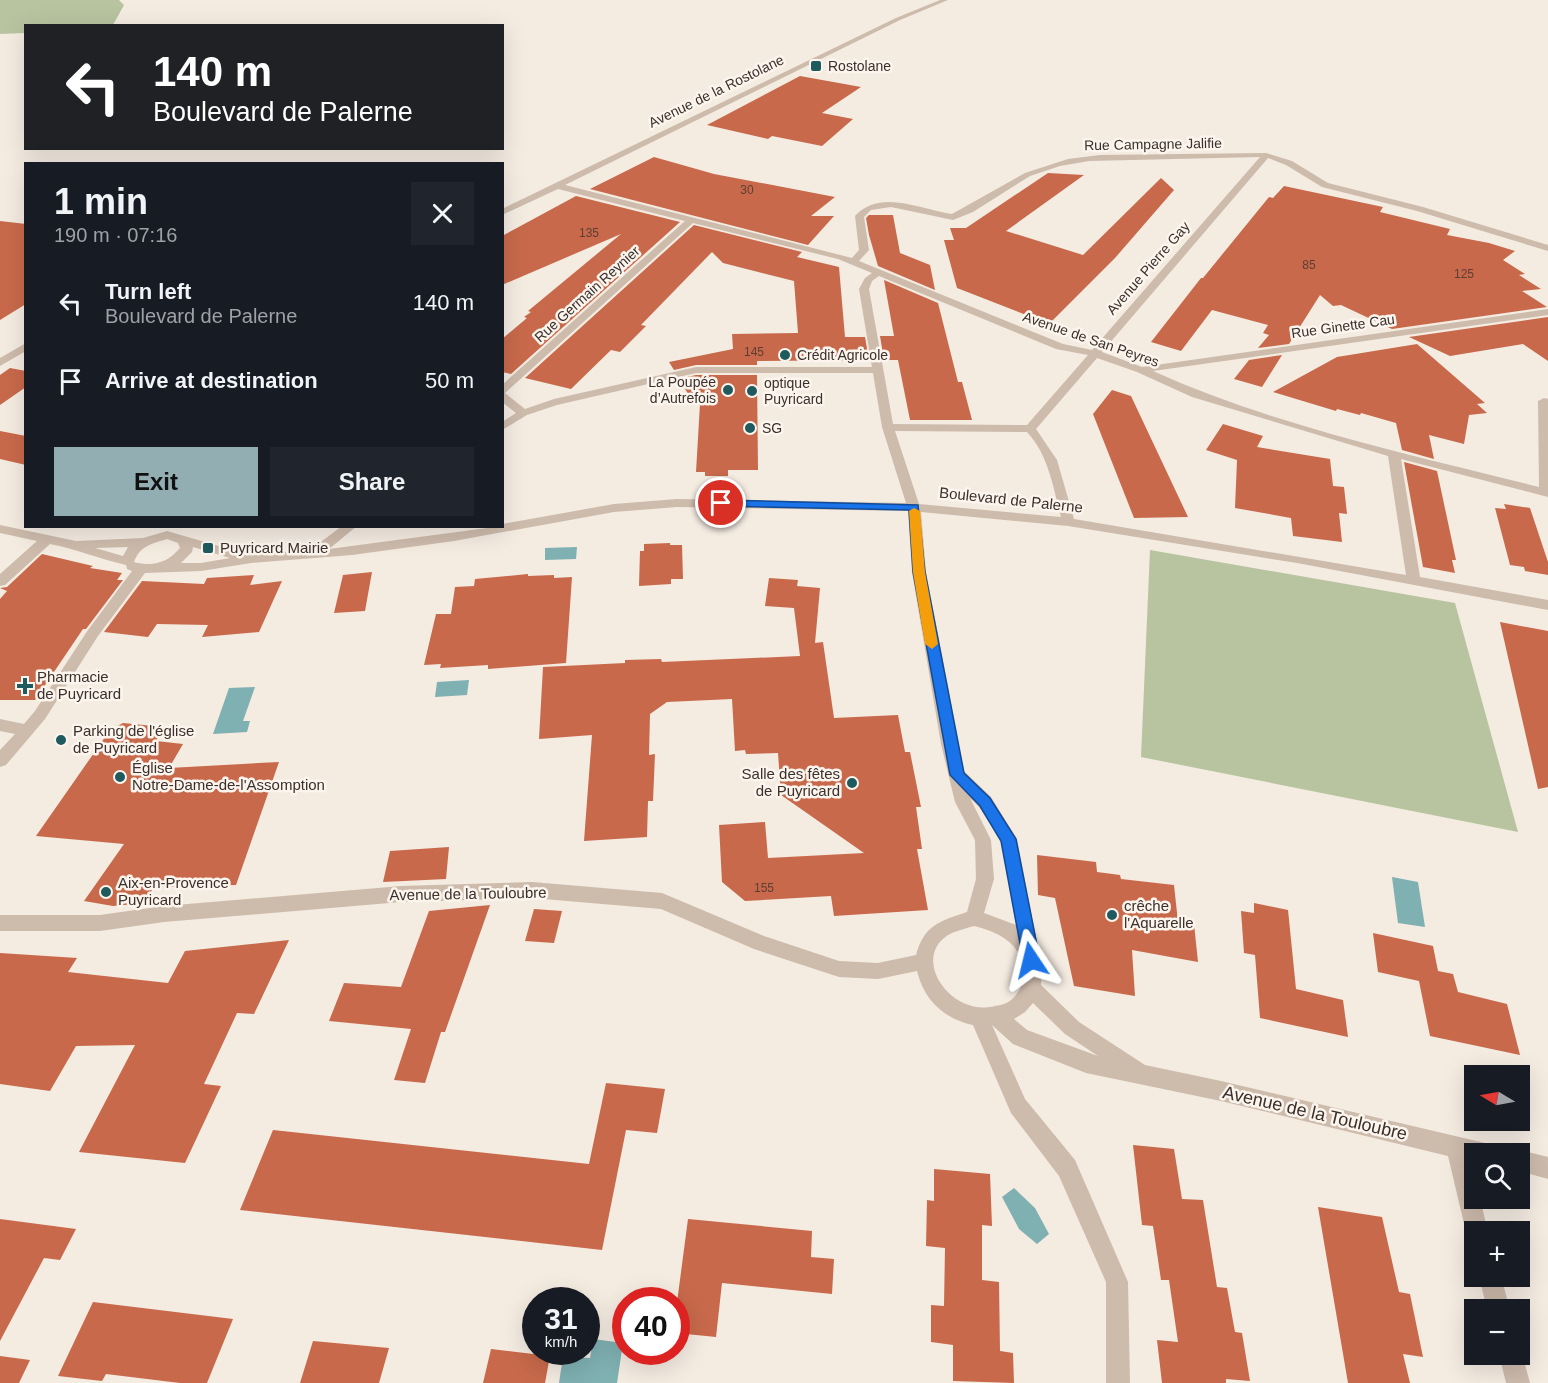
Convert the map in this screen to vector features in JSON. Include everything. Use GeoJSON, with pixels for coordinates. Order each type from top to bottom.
{"type":"FeatureCollection","features":[{"type":"Feature","properties":{"kind":"street","name":"Avenue de la Rostolane"},"geometry":{"type":"LineString","coordinates":[[504,212],[898,19],[945,0]]}},
{"type":"Feature","properties":{"kind":"street"},"geometry":{"type":"LineString","coordinates":[[1266,155],[1289,163],[1325,185],[1420,209],[1548,248]]}},
{"type":"Feature","properties":{"kind":"street","name":"Rue Campagne Jalifie"},"geometry":{"type":"LineString","coordinates":[[853,262],[864,250],[859,216],[863,210],[875,205],[905,207],[953,217],[1018,179],[1079,159],[1266,155]]}},
{"type":"Feature","properties":{"kind":"street","name":"Avenue Pierre Gay"},"geometry":{"type":"LineString","coordinates":[[1030,429],[1076,373],[1097,354],[1104,342],[1266,155]]}},
{"type":"Feature","properties":{"kind":"street","name":"Avenue de San Peyres"},"geometry":{"type":"LineString","coordinates":[[558,186],[853,262],[1060,347],[1097,354],[1142,370],[1196,395],[1394,454],[1546,493]]}},
{"type":"Feature","properties":{"kind":"street","name":"Rue Germain Reynier"},"geometry":{"type":"LineString","coordinates":[[504,392],[692,219]]}},
{"type":"Feature","properties":{"kind":"street"},"geometry":{"type":"LineString","coordinates":[[879,272],[868,280],[864,289],[877,370],[888,427],[906,489],[914,507],[919,572],[963,802],[982,840],[985,879],[974,918]]}},
{"type":"Feature","properties":{"kind":"street","name":"Rue Ginette Cau"},"geometry":{"type":"LineString","coordinates":[[1142,370],[1548,312]]}},
{"type":"Feature","properties":{"kind":"street"},"geometry":{"type":"LineString","coordinates":[[0,363],[24,347]]}},
{"type":"Feature","properties":{"kind":"street"},"geometry":{"type":"LineString","coordinates":[[504,426],[523,413],[554,402],[696,370],[877,370]]}},
{"type":"Feature","properties":{"kind":"street","name":"Rue Germain Reynier"},"geometry":{"type":"LineString","coordinates":[[504,396],[523,413]]}},
{"type":"Feature","properties":{"kind":"street"},"geometry":{"type":"LineString","coordinates":[[1544,401],[1546,493]]}},
{"type":"Feature","properties":{"kind":"street"},"geometry":{"type":"LineString","coordinates":[[888,427],[1030,429],[1040,437],[1052,462],[1068,522]]}},
{"type":"Feature","properties":{"kind":"street"},"geometry":{"type":"LineString","coordinates":[[1394,454],[1414,581]]}},
{"type":"Feature","properties":{"kind":"street","name":"Boulevard de Palerne"},"geometry":{"type":"LineString","coordinates":[[504,528],[614,508],[676,502],[914,507],[1068,522],[1548,605]]}},
{"type":"Feature","properties":{"kind":"street"},"geometry":{"type":"LineString","coordinates":[[312,555],[348,528]]}},
{"type":"Feature","properties":{"kind":"street","name":"Boulevard de Palerne"},"geometry":{"type":"LineString","coordinates":[[75,545],[134,565],[201,567],[251,559],[312,555],[454,537],[504,528]]}},
{"type":"Feature","properties":{"kind":"street"},"geometry":{"type":"LineString","coordinates":[[0,529],[75,545],[143,542]]}},
{"type":"Feature","properties":{"kind":"street"},"geometry":{"type":"LineString","coordinates":[[0,761],[40,715],[93,633],[134,565],[131,551],[143,542],[170,531]]}},
{"type":"Feature","properties":{"kind":"street","name":"Boulevard de Palerne"},"geometry":{"type":"LineString","coordinates":[[170,531],[184,540],[251,559]]}},
{"type":"Feature","properties":{"kind":"street"},"geometry":{"type":"LineString","coordinates":[[0,582],[46,540]]}},
{"type":"Feature","properties":{"kind":"street"},"geometry":{"type":"LineString","coordinates":[[165,567],[179,559],[186,549],[184,540]]}},
{"type":"Feature","properties":{"kind":"street"},"geometry":{"type":"LineString","coordinates":[[0,725],[27,730]]}},
{"type":"Feature","properties":{"kind":"street"},"geometry":{"type":"LineString","coordinates":[[957,775],[985,802],[1009,839],[1034,975],[1032,989],[1019,1007],[989,1018],[958,1012],[939,999],[927,982],[922,962],[927,945],[938,930],[954,921],[974,918],[998,924],[1019,939],[1031,960]]}},
{"type":"Feature","properties":{"kind":"street","name":"Avenue de la Touloubre"},"geometry":{"type":"LineString","coordinates":[[0,924],[100,923],[164,914],[401,894],[532,890],[662,901],[760,943],[839,969],[878,972],[922,962]]}},
{"type":"Feature","properties":{"kind":"street","name":"Avenue de la Touloubre"},"geometry":{"type":"LineString","coordinates":[[1032,989],[1072,1028],[1144,1075]]}},
{"type":"Feature","properties":{"kind":"street"},"geometry":{"type":"LineString","coordinates":[[989,1018],[1018,1106],[1067,1168],[1118,1282],[1118,1383]]}},
{"type":"Feature","properties":{"kind":"street","name":"Avenue de la Touloubre"},"geometry":{"type":"LineString","coordinates":[[989,1018],[1020,1037],[1086,1063],[1464,1149]]}},
{"type":"Feature","properties":{"kind":"street"},"geometry":{"type":"LineString","coordinates":[[1456,1147],[1475,1221]]}},
{"type":"Feature","properties":{"kind":"street"},"geometry":{"type":"LineString","coordinates":[[1530,1164],[1548,1168]]}},
{"type":"Feature","properties":{"kind":"street"},"geometry":{"type":"LineString","coordinates":[[1514,1365],[1518,1383]]}},
{"type":"Feature","properties":{"kind":"green space"},"geometry":{"type":"Polygon","coordinates":[[[0,0],[119,0],[124,5],[114,24],[24,24],[24,33],[0,34],[0,0]]]}},
{"type":"Feature","properties":{"kind":"green space"},"geometry":{"type":"Polygon","coordinates":[[[1150,550],[1455,603],[1518,832],[1141,757],[1150,550]]]}},
{"type":"Feature","properties":{"kind":"water"},"geometry":{"type":"Polygon","coordinates":[[[577,547],[576,559],[545,560],[545,548],[577,547]]]}},
{"type":"Feature","properties":{"kind":"water"},"geometry":{"type":"Polygon","coordinates":[[[469,680],[467,695],[435,697],[437,682],[469,680]]]}},
{"type":"Feature","properties":{"kind":"water"},"geometry":{"type":"Polygon","coordinates":[[[255,687],[243,721],[250,721],[247,732],[213,734],[229,688],[255,687]]]}},
{"type":"Feature","properties":{"kind":"water"},"geometry":{"type":"Polygon","coordinates":[[[1392,877],[1418,882],[1425,927],[1398,923],[1392,877]]]}},
{"type":"Feature","properties":{"kind":"water"},"geometry":{"type":"Polygon","coordinates":[[[1014,1188],[1035,1208],[1049,1234],[1037,1244],[1019,1229],[1002,1197],[1014,1188]]]}},
{"type":"Feature","properties":{"kind":"water"},"geometry":{"type":"Polygon","coordinates":[[[600,1340],[612,1342],[612,1365],[620,1365],[617,1383],[559,1383],[562,1365],[600,1365],[600,1340]]]}},
{"type":"Feature","properties":{"kind":"building"},"geometry":{"type":"Polygon","coordinates":[[[800,76],[861,87],[822,113],[853,119],[822,146],[772,136],[768,139],[707,125],[800,76]]]}},
{"type":"Feature","properties":{"kind":"building"},"geometry":{"type":"Polygon","coordinates":[[[654,157],[714,174],[835,197],[811,216],[834,216],[808,245],[590,189],[654,157]]]}},
{"type":"Feature","properties":{"kind":"building"},"geometry":{"type":"Polygon","coordinates":[[[1048,173],[1084,175],[1006,231],[1083,255],[1161,178],[1174,190],[1115,258],[1049,324],[957,288],[944,240],[954,240],[950,228],[966,228],[1048,173]]]}},
{"type":"Feature","properties":{"kind":"building"},"geometry":{"type":"Polygon","coordinates":[[[1284,186],[1383,207],[1380,212],[1450,229],[1447,235],[1489,243],[1515,251],[1503,260],[1525,274],[1519,275],[1541,289],[1522,291],[1547,307],[1392,329],[1341,305],[1333,306],[1320,295],[1289,344],[1258,348],[1269,335],[1263,333],[1268,325],[1212,310],[1181,351],[1151,342],[1269,197],[1273,198],[1284,186]]]}},
{"type":"Feature","properties":{"kind":"building"},"geometry":{"type":"Polygon","coordinates":[[[576,196],[680,222],[511,374],[504,372],[504,337],[527,318],[524,317],[531,312],[528,311],[621,234],[504,284],[504,235],[576,196]]]}},
{"type":"Feature","properties":{"kind":"building"},"geometry":{"type":"Polygon","coordinates":[[[869,215],[893,215],[900,253],[930,265],[935,290],[878,266],[866,218],[869,215]]]}},
{"type":"Feature","properties":{"kind":"building"},"geometry":{"type":"Polygon","coordinates":[[[0,221],[24,224],[24,305],[0,320],[0,221]]]}},
{"type":"Feature","properties":{"kind":"building"},"geometry":{"type":"Polygon","coordinates":[[[694,225],[802,252],[797,257],[839,267],[845,337],[865,337],[869,360],[757,361],[757,365],[696,365],[674,370],[669,362],[733,349],[732,334],[798,333],[794,281],[723,263],[712,252],[641,325],[646,326],[620,352],[611,350],[571,389],[525,378],[694,225]]]}},
{"type":"Feature","properties":{"kind":"building"},"geometry":{"type":"Polygon","coordinates":[[[884,280],[938,303],[958,382],[962,382],[972,420],[910,420],[898,360],[884,360],[880,336],[894,336],[884,280]]]}},
{"type":"Feature","properties":{"kind":"building"},"geometry":{"type":"Polygon","coordinates":[[[1548,317],[1548,361],[1523,344],[1450,356],[1409,337],[1548,317]]]}},
{"type":"Feature","properties":{"kind":"building"},"geometry":{"type":"Polygon","coordinates":[[[1417,344],[1485,403],[1477,404],[1487,413],[1469,415],[1464,444],[1429,435],[1434,459],[1402,450],[1396,423],[1361,413],[1360,415],[1337,409],[1336,411],[1273,392],[1337,357],[1417,344]]]}},
{"type":"Feature","properties":{"kind":"building"},"geometry":{"type":"Polygon","coordinates":[[[1282,355],[1262,387],[1234,379],[1249,360],[1282,355]]]}},
{"type":"Feature","properties":{"kind":"building"},"geometry":{"type":"Polygon","coordinates":[[[10,368],[24,371],[24,388],[0,405],[0,375],[10,368]]]}},
{"type":"Feature","properties":{"kind":"building"},"geometry":{"type":"Polygon","coordinates":[[[696,375],[757,375],[758,470],[728,470],[728,476],[705,476],[705,472],[696,472],[700,404],[695,405],[679,379],[696,375]]]}},
{"type":"Feature","properties":{"kind":"building"},"geometry":{"type":"Polygon","coordinates":[[[1112,390],[1131,396],[1188,517],[1134,518],[1093,414],[1112,390]]]}},
{"type":"Feature","properties":{"kind":"building"},"geometry":{"type":"Polygon","coordinates":[[[1223,424],[1263,436],[1257,447],[1330,459],[1333,486],[1344,487],[1347,514],[1339,513],[1342,542],[1293,536],[1291,518],[1235,508],[1237,460],[1206,450],[1223,424]]]}},
{"type":"Feature","properties":{"kind":"building"},"geometry":{"type":"Polygon","coordinates":[[[0,431],[24,436],[24,465],[0,459],[0,431]]]}},
{"type":"Feature","properties":{"kind":"building"},"geometry":{"type":"Polygon","coordinates":[[[1404,462],[1437,471],[1456,560],[1452,560],[1455,573],[1423,567],[1404,462]]]}},
{"type":"Feature","properties":{"kind":"building"},"geometry":{"type":"Polygon","coordinates":[[[1504,504],[1530,508],[1548,562],[1548,575],[1525,571],[1524,567],[1510,565],[1495,508],[1506,509],[1504,504]]]}},
{"type":"Feature","properties":{"kind":"building"},"geometry":{"type":"Polygon","coordinates":[[[670,543],[670,545],[682,545],[683,579],[671,579],[671,584],[639,586],[640,551],[644,551],[644,544],[670,543]]]}},
{"type":"Feature","properties":{"kind":"building"},"geometry":{"type":"Polygon","coordinates":[[[42,554],[93,566],[90,568],[122,573],[117,580],[123,580],[86,629],[83,629],[35,700],[0,700],[0,599],[7,591],[0,588],[7,587],[42,554]]]}},
{"type":"Feature","properties":{"kind":"building"},"geometry":{"type":"Polygon","coordinates":[[[372,572],[365,611],[334,613],[343,575],[372,572]]]}},
{"type":"Feature","properties":{"kind":"building"},"geometry":{"type":"Polygon","coordinates":[[[528,574],[528,576],[554,575],[554,578],[572,577],[566,663],[488,669],[488,665],[440,668],[441,664],[424,665],[436,614],[451,614],[455,587],[474,586],[475,579],[528,574]]]}},
{"type":"Feature","properties":{"kind":"building"},"geometry":{"type":"Polygon","coordinates":[[[254,575],[250,585],[282,581],[259,632],[202,637],[208,625],[157,624],[148,637],[104,632],[142,581],[204,584],[207,578],[254,575]]]}},
{"type":"Feature","properties":{"kind":"building"},"geometry":{"type":"Polygon","coordinates":[[[769,578],[798,580],[797,586],[820,588],[815,643],[823,642],[834,718],[898,715],[905,752],[910,752],[921,807],[916,807],[922,849],[917,849],[928,910],[834,916],[831,896],[745,901],[722,882],[719,825],[765,822],[768,858],[864,853],[781,795],[778,753],[746,754],[745,750],[735,751],[732,699],[667,702],[650,714],[649,755],[655,754],[653,801],[648,801],[647,837],[584,841],[592,735],[539,739],[543,667],[625,663],[625,660],[661,659],[662,662],[800,656],[794,608],[765,606],[769,578]]]}},
{"type":"Feature","properties":{"kind":"building"},"geometry":{"type":"Polygon","coordinates":[[[1500,622],[1548,631],[1548,787],[1538,789],[1500,622]]]}},
{"type":"Feature","properties":{"kind":"building"},"geometry":{"type":"Polygon","coordinates":[[[123,723],[164,727],[156,741],[183,744],[169,768],[279,762],[236,885],[153,887],[147,903],[113,906],[84,901],[124,844],[36,836],[110,730],[123,723]]]}},
{"type":"Feature","properties":{"kind":"building"},"geometry":{"type":"Polygon","coordinates":[[[449,847],[446,879],[383,882],[390,851],[449,847]]]}},
{"type":"Feature","properties":{"kind":"building"},"geometry":{"type":"Polygon","coordinates":[[[1037,855],[1096,862],[1097,872],[1120,875],[1121,879],[1174,885],[1178,922],[1194,924],[1198,962],[1132,950],[1135,996],[1074,986],[1055,898],[1038,895],[1037,855]]]}},
{"type":"Feature","properties":{"kind":"building"},"geometry":{"type":"Polygon","coordinates":[[[1254,903],[1288,910],[1296,989],[1343,1000],[1348,1037],[1260,1018],[1255,955],[1244,953],[1241,911],[1254,913],[1254,903]]]}},
{"type":"Feature","properties":{"kind":"building"},"geometry":{"type":"Polygon","coordinates":[[[490,905],[445,1032],[441,1032],[425,1083],[394,1080],[411,1029],[329,1021],[344,983],[401,987],[429,911],[490,905]]]}},
{"type":"Feature","properties":{"kind":"building"},"geometry":{"type":"Polygon","coordinates":[[[534,909],[562,911],[554,943],[525,941],[534,909]]]}},
{"type":"Feature","properties":{"kind":"building"},"geometry":{"type":"Polygon","coordinates":[[[1373,933],[1433,946],[1438,971],[1453,974],[1458,992],[1507,1004],[1520,1055],[1430,1036],[1419,981],[1378,972],[1373,933]]]}},
{"type":"Feature","properties":{"kind":"building"},"geometry":{"type":"Polygon","coordinates":[[[289,940],[254,1014],[237,1013],[204,1084],[221,1086],[185,1163],[79,1152],[135,1045],[76,1046],[50,1091],[0,1084],[0,953],[77,958],[68,972],[168,983],[185,951],[289,940]]]}},
{"type":"Feature","properties":{"kind":"building"},"geometry":{"type":"Polygon","coordinates":[[[606,1083],[665,1089],[657,1133],[626,1130],[602,1250],[240,1210],[273,1130],[589,1164],[606,1083]]]}},
{"type":"Feature","properties":{"kind":"building"},"geometry":{"type":"Polygon","coordinates":[[[1133,1145],[1174,1149],[1182,1199],[1203,1200],[1217,1287],[1227,1288],[1235,1332],[1242,1333],[1250,1381],[1226,1379],[1226,1383],[1162,1383],[1157,1340],[1178,1342],[1169,1280],[1161,1280],[1153,1226],[1142,1225],[1133,1145]]]}},
{"type":"Feature","properties":{"kind":"building"},"geometry":{"type":"Polygon","coordinates":[[[934,1169],[990,1174],[992,1226],[982,1225],[982,1280],[999,1282],[1000,1351],[1013,1353],[1014,1383],[953,1381],[953,1345],[931,1342],[931,1305],[944,1306],[945,1248],[926,1246],[927,1200],[934,1201],[934,1169]]]}},
{"type":"Feature","properties":{"kind":"building"},"geometry":{"type":"Polygon","coordinates":[[[1318,1207],[1382,1217],[1399,1292],[1410,1294],[1423,1357],[1403,1354],[1410,1383],[1348,1383],[1318,1207]]]}},
{"type":"Feature","properties":{"kind":"building"},"geometry":{"type":"Polygon","coordinates":[[[0,1219],[76,1229],[60,1260],[44,1258],[0,1341],[0,1219]]]}},
{"type":"Feature","properties":{"kind":"building"},"geometry":{"type":"Polygon","coordinates":[[[688,1219],[812,1231],[811,1257],[834,1259],[832,1294],[722,1283],[716,1337],[690,1334],[690,1287],[679,1287],[688,1219]]]}},
{"type":"Feature","properties":{"kind":"building"},"geometry":{"type":"Polygon","coordinates":[[[93,1302],[233,1319],[207,1383],[180,1383],[106,1374],[102,1381],[58,1376],[93,1302]]]}},
{"type":"Feature","properties":{"kind":"building"},"geometry":{"type":"Polygon","coordinates":[[[313,1341],[389,1348],[379,1383],[300,1383],[313,1341]]]}},
{"type":"Feature","properties":{"kind":"building"},"geometry":{"type":"Polygon","coordinates":[[[491,1349],[522,1353],[522,1365],[548,1365],[545,1383],[483,1383],[491,1349]]]}},
{"type":"Feature","properties":{"kind":"building"},"geometry":{"type":"Polygon","coordinates":[[[0,1356],[30,1360],[19,1383],[0,1383],[0,1356]]]}},
{"type":"Feature","properties":{"kind":"slow traffic"},"geometry":{"type":"LineString","coordinates":[[914,511],[919,572],[932,644]]}},
{"type":"Feature","properties":{"kind":"place","name":"Rostolane"},"geometry":{"type":"Point","coordinates":[816,66]}},
{"type":"Feature","properties":{"kind":"place","name":"Crédit Agricole"},"geometry":{"type":"Point","coordinates":[785,355]}},
{"type":"Feature","properties":{"kind":"place","name":"La Poupée d’Autrefois"},"geometry":{"type":"Point","coordinates":[728,390]}},
{"type":"Feature","properties":{"kind":"place","name":"optique Puyricard"},"geometry":{"type":"Point","coordinates":[752,391]}},
{"type":"Feature","properties":{"kind":"place","name":"SG"},"geometry":{"type":"Point","coordinates":[750,428]}},
{"type":"Feature","properties":{"kind":"place","name":"Puyricard Mairie"},"geometry":{"type":"Point","coordinates":[208,548]}},
{"type":"Feature","properties":{"kind":"place","name":"Pharmacie de Puyricard"},"geometry":{"type":"Point","coordinates":[25,686]}},
{"type":"Feature","properties":{"kind":"place","name":"Parking de l'église de Puyricard"},"geometry":{"type":"Point","coordinates":[61,740]}},
{"type":"Feature","properties":{"kind":"place","name":"Église Notre-Dame-de-l'Assomption"},"geometry":{"type":"Point","coordinates":[120,777]}},
{"type":"Feature","properties":{"kind":"place","name":"Salle des fêtes de Puyricard"},"geometry":{"type":"Point","coordinates":[852,783]}},
{"type":"Feature","properties":{"kind":"place","name":"Aix-en-Provence Puyricard"},"geometry":{"type":"Point","coordinates":[106,892]}},
{"type":"Feature","properties":{"kind":"place","name":"crêche l'Aquarelle"},"geometry":{"type":"Point","coordinates":[1112,915]}},
{"type":"Feature","properties":{"kind":"route"},"geometry":{"type":"LineString","coordinates":[[721,503],[914,507],[919,572],[957,775],[985,802],[1009,839],[1031,960]]}}]}
